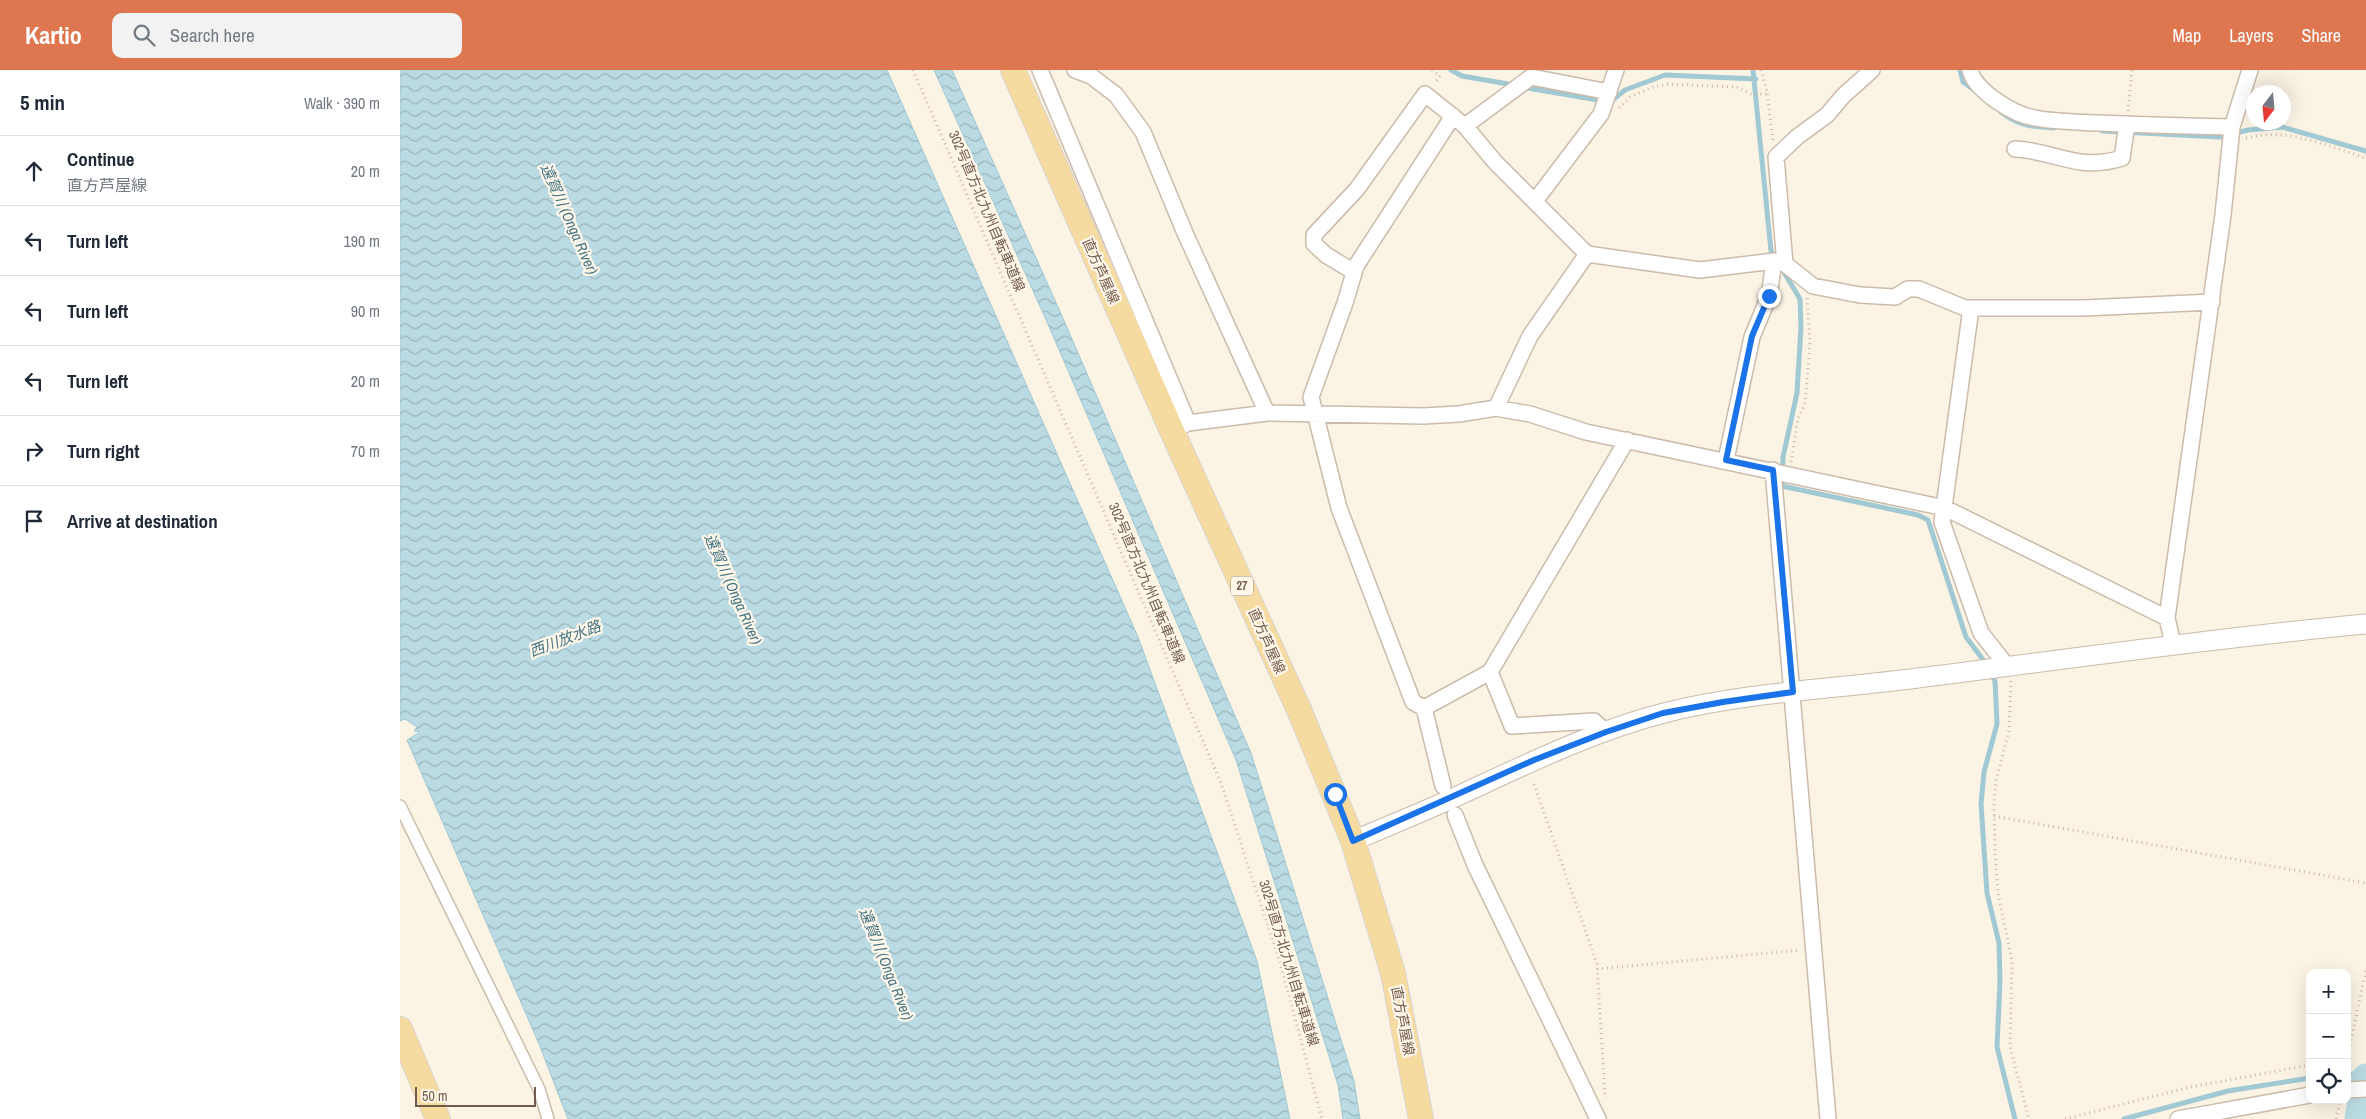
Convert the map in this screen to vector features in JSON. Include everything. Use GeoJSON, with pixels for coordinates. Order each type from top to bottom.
{"type":"FeatureCollection","features":[{"type":"Feature","properties":{"kind":"main road","name":"直方芦屋線"},"geometry":{"type":"LineString","coordinates":[[1013,70],[1180,427],[1353,841],[1393,973],[1421,1119]]}},
{"type":"Feature","properties":{"kind":"main road"},"geometry":{"type":"LineString","coordinates":[[400,1029],[438,1119]]}},
{"type":"Feature","properties":{"kind":"street"},"geometry":{"type":"LineString","coordinates":[[1040,70],[1180,427],[1267,413],[1423,416],[1459,414],[1496,408],[1530,414],[1586,432],[1726,460],[1945,508],[2167,618]]}},
{"type":"Feature","properties":{"kind":"street"},"geometry":{"type":"LineString","coordinates":[[1075,70],[1091,76],[1116,96],[1143,132],[1185,233],[1267,413]]}},
{"type":"Feature","properties":{"kind":"street"},"geometry":{"type":"LineString","coordinates":[[1535,201],[1601,114],[1616,70]]}},
{"type":"Feature","properties":{"kind":"street"},"geometry":{"type":"LineString","coordinates":[[1726,460],[1752,336],[1769,296],[1779,262],[1776,157],[1797,137],[1827,115],[1843,96],[1872,70]]}},
{"type":"Feature","properties":{"kind":"street"},"geometry":{"type":"LineString","coordinates":[[1970,70],[1971,75],[1984,90],[2006,108],[2033,118],[2126,124],[2231,134]]}},
{"type":"Feature","properties":{"kind":"street"},"geometry":{"type":"LineString","coordinates":[[2173,644],[2167,618],[2212,302],[2231,134],[2250,70]]}},
{"type":"Feature","properties":{"kind":"street"},"geometry":{"type":"LineString","coordinates":[[1465,126],[1531,77],[1609,92]]}},
{"type":"Feature","properties":{"kind":"street"},"geometry":{"type":"LineString","coordinates":[[1354,272],[1326,255],[1314,244],[1314,235],[1357,189],[1425,94],[1465,126],[1494,162],[1587,254],[1700,270],[1779,262],[1813,286],[1895,297],[1908,289],[1919,289],[1965,308],[2084,308],[2212,302]]}},
{"type":"Feature","properties":{"kind":"street"},"geometry":{"type":"LineString","coordinates":[[1443,786],[1424,708],[1413,702],[1339,508],[1311,397],[1346,303],[1354,272],[1453,116]]}},
{"type":"Feature","properties":{"kind":"street"},"geometry":{"type":"LineString","coordinates":[[2015,149],[2032,150],[2078,163],[2104,164],[2122,158],[2126,124]]}},
{"type":"Feature","properties":{"kind":"street"},"geometry":{"type":"LineString","coordinates":[[1496,408],[1530,336],[1587,254]]}},
{"type":"Feature","properties":{"kind":"street"},"geometry":{"type":"LineString","coordinates":[[1971,308],[1942,522],[1981,633],[2008,666]]}},
{"type":"Feature","properties":{"kind":"street"},"geometry":{"type":"LineString","coordinates":[[1424,708],[1490,672],[1627,440]]}},
{"type":"Feature","properties":{"kind":"street"},"geometry":{"type":"LineString","coordinates":[[1773,470],[1793,692],[1796,766],[1828,1119]]}},
{"type":"Feature","properties":{"kind":"street"},"geometry":{"type":"LineString","coordinates":[[1353,841],[1534,760],[1606,732],[1663,713],[1793,692],[1977,671],[2173,644],[2366,624]]}},
{"type":"Feature","properties":{"kind":"street"},"geometry":{"type":"LineString","coordinates":[[1490,672],[1512,726],[1594,721],[1606,732]]}},
{"type":"Feature","properties":{"kind":"street"},"geometry":{"type":"LineString","coordinates":[[400,806],[538,1089],[548,1119]]}},
{"type":"Feature","properties":{"kind":"street"},"geometry":{"type":"LineString","coordinates":[[1455,815],[1475,865],[1598,1119]]}},
{"type":"Feature","properties":{"kind":"street"},"geometry":{"type":"LineString","coordinates":[[2351,1090],[2366,1089]]}},
{"type":"Feature","properties":{"kind":"street"},"geometry":{"type":"LineString","coordinates":[[2178,1119],[2306,1096]]}},
{"type":"Feature","properties":{"kind":"path","name":"302号直方北九州自転車道線"},"geometry":{"type":"LineString","coordinates":[[913,70],[1221,783],[1281,966],[1322,1119]]}},
{"type":"Feature","properties":{"kind":"path"},"geometry":{"type":"LineString","coordinates":[[1761,70],[1767,94],[1776,157]]}},
{"type":"Feature","properties":{"kind":"path"},"geometry":{"type":"LineString","coordinates":[[2126,124],[2132,70]]}},
{"type":"Feature","properties":{"kind":"path"},"geometry":{"type":"LineString","coordinates":[[1603,108],[1616,111],[1630,97],[1654,87],[1668,84],[1737,87],[1751,94],[1767,94]]}},
{"type":"Feature","properties":{"kind":"path"},"geometry":{"type":"LineString","coordinates":[[2231,134],[2285,134],[2366,158]]}},
{"type":"Feature","properties":{"kind":"path"},"geometry":{"type":"LineString","coordinates":[[1790,475],[1791,455],[1798,419],[1805,403],[1810,344],[1805,280]]}},
{"type":"Feature","properties":{"kind":"path"},"geometry":{"type":"LineString","coordinates":[[2008,666],[2011,679],[2009,730],[1996,781],[1994,816],[1998,893],[2012,961],[2010,1046],[2029,1119]]}},
{"type":"Feature","properties":{"kind":"path"},"geometry":{"type":"LineString","coordinates":[[1534,784],[1583,923],[1597,969],[1605,1101]]}},
{"type":"Feature","properties":{"kind":"path"},"geometry":{"type":"LineString","coordinates":[[1994,816],[2366,883]]}},
{"type":"Feature","properties":{"kind":"path"},"geometry":{"type":"LineString","coordinates":[[1597,969],[1814,949]]}},
{"type":"Feature","properties":{"kind":"path"},"geometry":{"type":"LineString","coordinates":[[2347,1059],[2366,970]]}},
{"type":"Feature","properties":{"kind":"path"},"geometry":{"type":"LineString","coordinates":[[2066,1119],[2190,1087],[2306,1066]]}},
{"type":"Feature","properties":{"kind":"path"},"geometry":{"type":"LineString","coordinates":[[2336,1119],[2339,1104]]}},
{"type":"Feature","properties":{"kind":"water"},"geometry":{"type":"Polygon","coordinates":[[[400,70],[887,70],[1138,637],[1257,961],[1290,1119],[568,1119],[539,1044],[407,740],[420,732],[414,731],[417,727],[405,719],[400,721],[400,70]]]}},
{"type":"Feature","properties":{"kind":"water"},"geometry":{"type":"Polygon","coordinates":[[[934,70],[952,70],[1062,316],[1251,753],[1354,1081],[1360,1119],[1343,1119],[1338,1085],[1236,760],[1047,322],[934,70]]]}},
{"type":"Feature","properties":{"kind":"waterway"},"geometry":{"type":"LineString","coordinates":[[1451,70],[1462,76],[1514,85]]}},
{"type":"Feature","properties":{"kind":"waterway"},"geometry":{"type":"LineString","coordinates":[[1753,70],[1771,251],[1777,259]]}},
{"type":"Feature","properties":{"kind":"waterway"},"geometry":{"type":"LineString","coordinates":[[1960,70],[1963,82],[1977,92]]}},
{"type":"Feature","properties":{"kind":"waterway"},"geometry":{"type":"LineString","coordinates":[[1522,87],[1610,102],[1625,90],[1665,75],[1756,79]]}},
{"type":"Feature","properties":{"kind":"waterway"},"geometry":{"type":"LineString","coordinates":[[2001,112],[2026,125],[2054,128]]}},
{"type":"Feature","properties":{"kind":"waterway"},"geometry":{"type":"LineString","coordinates":[[2102,131],[2220,137],[2248,130],[2282,127],[2366,151]]}},
{"type":"Feature","properties":{"kind":"waterway"},"geometry":{"type":"LineString","coordinates":[[1782,269],[1800,299],[1801,327],[1797,393],[1783,457],[1782,486],[1918,515],[1928,520],[1966,637],[1987,665]]}},
{"type":"Feature","properties":{"kind":"waterway"},"geometry":{"type":"LineString","coordinates":[[1990,672],[1995,681],[1997,724],[1984,772],[1981,804],[1987,893],[1999,943],[2000,981],[1997,1047],[2015,1119]]}},
{"type":"Feature","properties":{"kind":"waterway"},"geometry":{"type":"LineString","coordinates":[[2351,1074],[2366,1074]]}},
{"type":"Feature","properties":{"kind":"waterway"},"geometry":{"type":"LineString","coordinates":[[2359,1119],[2366,1078]]}},
{"type":"Feature","properties":{"kind":"waterway"},"geometry":{"type":"LineString","coordinates":[[2124,1119],[2228,1091],[2306,1079]]}},
{"type":"Feature","properties":{"kind":"route"},"geometry":{"type":"LineString","coordinates":[[1335,794],[1353,841],[1462,794],[1534,760],[1606,732],[1663,713],[1793,692],[1773,470],[1726,460],[1752,336],[1769,296]]}},
{"type":"Feature","properties":{"kind":"water label","name":"遠賀川 (Onga River)"},"geometry":{"type":"Point","coordinates":[569,219]}},
{"type":"Feature","properties":{"kind":"water label","name":"遠賀川 (Onga River)"},"geometry":{"type":"Point","coordinates":[733,589]}},
{"type":"Feature","properties":{"kind":"water label","name":"西川放水路"},"geometry":{"type":"Point","coordinates":[565,639]}},
{"type":"Feature","properties":{"kind":"water label","name":"遠賀川 (Onga River)"},"geometry":{"type":"Point","coordinates":[886,964]}}]}
